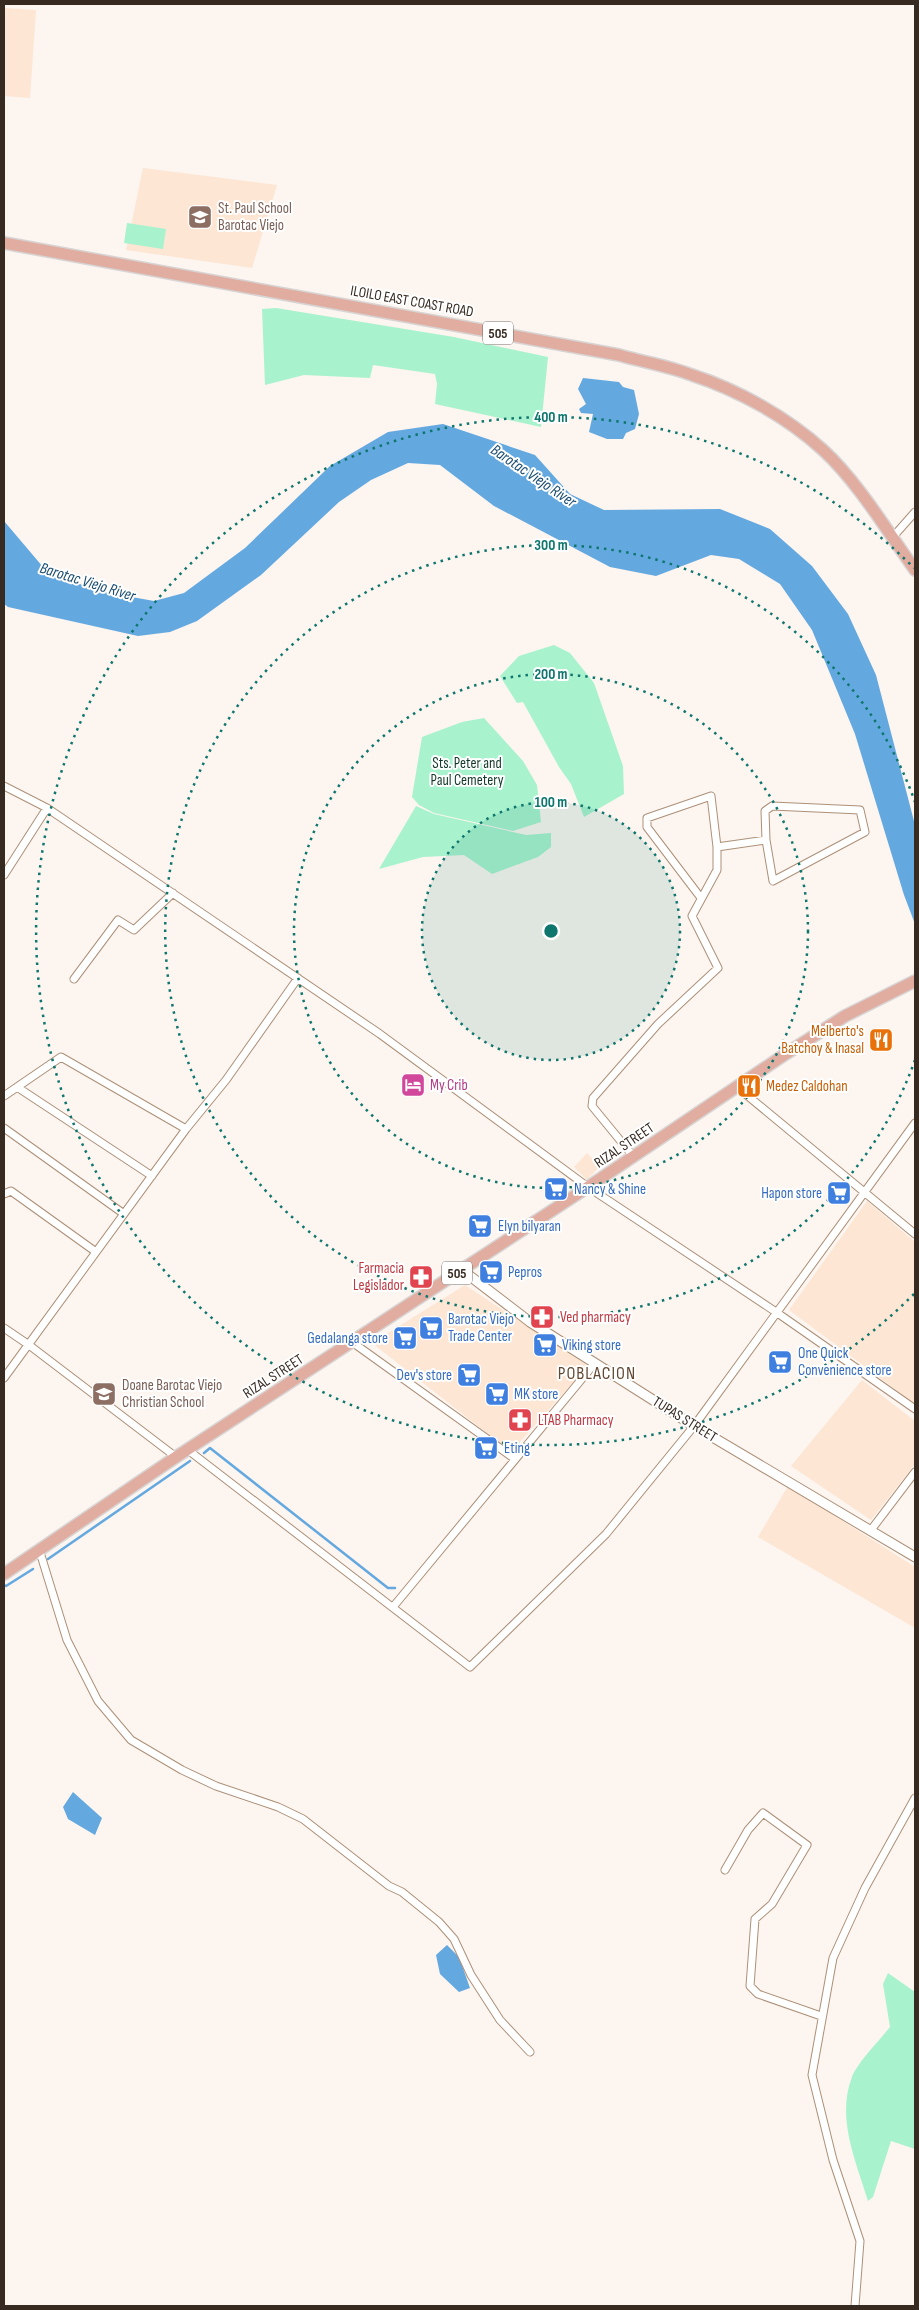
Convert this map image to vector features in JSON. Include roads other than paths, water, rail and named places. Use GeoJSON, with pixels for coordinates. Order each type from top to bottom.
{"type":"FeatureCollection","features":[{"type":"Feature","properties":{"kind":"main road","name":"ILOILO EAST COAST ROAD"},"geometry":{"type":"LineString","coordinates":[[4,243],[619,355],[692,375],[744,397],[788,423],[824,450],[856,488],[915,570]]}},
{"type":"Feature","properties":{"kind":"main road","name":"RIZAL STREET"},"geometry":{"type":"LineString","coordinates":[[4,1574],[176,1457],[845,1016],[915,981]]}},
{"type":"Feature","properties":{"kind":"street"},"geometry":{"type":"LineString","coordinates":[[892,538],[915,512]]}},
{"type":"Feature","properties":{"kind":"street"},"geometry":{"type":"LineString","coordinates":[[4,786],[48,808],[380,1034],[588,1187],[776,1312],[915,1409]]}},
{"type":"Feature","properties":{"kind":"street"},"geometry":{"type":"LineString","coordinates":[[633,1156],[592,1106],[592,1098],[658,1024],[718,968],[692,916],[717,870],[717,847],[710,796],[647,818],[648,827],[701,898]]}},
{"type":"Feature","properties":{"kind":"street"},"geometry":{"type":"LineString","coordinates":[[772,806],[860,810],[865,832],[773,881],[766,840],[765,811],[772,806]]}},
{"type":"Feature","properties":{"kind":"street"},"geometry":{"type":"LineString","coordinates":[[4,875],[48,808]]}},
{"type":"Feature","properties":{"kind":"street"},"geometry":{"type":"LineString","coordinates":[[717,847],[766,840]]}},
{"type":"Feature","properties":{"kind":"street"},"geometry":{"type":"LineString","coordinates":[[74,979],[118,920],[134,930],[173,893]]}},
{"type":"Feature","properties":{"kind":"street"},"geometry":{"type":"LineString","coordinates":[[4,1378],[186,1129],[226,1080],[298,978]]}},
{"type":"Feature","properties":{"kind":"street"},"geometry":{"type":"LineString","coordinates":[[4,1096],[62,1057],[186,1129]]}},
{"type":"Feature","properties":{"kind":"street"},"geometry":{"type":"LineString","coordinates":[[17,1087],[152,1176]]}},
{"type":"Feature","properties":{"kind":"street"},"geometry":{"type":"LineString","coordinates":[[737,1087],[915,1234]]}},
{"type":"Feature","properties":{"kind":"street"},"geometry":{"type":"LineString","coordinates":[[188,1450],[470,1667],[606,1534],[694,1426],[915,1123]]}},
{"type":"Feature","properties":{"kind":"street"},"geometry":{"type":"LineString","coordinates":[[4,1128],[124,1214]]}},
{"type":"Feature","properties":{"kind":"street"},"geometry":{"type":"LineString","coordinates":[[4,1194],[11,1191],[96,1252]]}},
{"type":"Feature","properties":{"kind":"street","name":"TUPAS STREET"},"geometry":{"type":"LineString","coordinates":[[462,1270],[530,1322],[694,1426],[915,1557]]}},
{"type":"Feature","properties":{"kind":"street"},"geometry":{"type":"LineString","coordinates":[[4,1328],[29,1344],[176,1457]]}},
{"type":"Feature","properties":{"kind":"street"},"geometry":{"type":"LineString","coordinates":[[352,1342],[515,1459]]}},
{"type":"Feature","properties":{"kind":"street"},"geometry":{"type":"LineString","coordinates":[[393,1607],[595,1363]]}},
{"type":"Feature","properties":{"kind":"street"},"geometry":{"type":"LineString","coordinates":[[871,1530],[915,1472]]}},
{"type":"Feature","properties":{"kind":"street"},"geometry":{"type":"LineString","coordinates":[[39,1549],[67,1640],[98,1701],[131,1740],[182,1770],[216,1786],[278,1807],[304,1819],[389,1886],[402,1892],[426,1909],[454,1940],[471,1975],[500,2020],[530,2052]]}},
{"type":"Feature","properties":{"kind":"street"},"geometry":{"type":"LineString","coordinates":[[855,2306],[860,2241],[833,2160],[812,2075],[821,2016],[833,1958],[865,1888],[915,1798]]}},
{"type":"Feature","properties":{"kind":"street"},"geometry":{"type":"LineString","coordinates":[[725,1870],[748,1830],[763,1812],[807,1845],[772,1904],[755,1919],[750,1986],[758,1994],[821,2016]]}},
{"type":"Feature","properties":{"kind":"water"},"geometry":{"type":"Polygon","coordinates":[[[583,378],[619,382],[623,387],[634,390],[639,414],[635,429],[626,433],[623,439],[607,439],[589,432],[593,414],[581,413],[579,409],[586,404],[578,389],[583,378]]]}},
{"type":"Feature","properties":{"kind":"water","name":"Barotac Viejo River"},"geometry":{"type":"Polygon","coordinates":[[[443,424],[535,455],[570,494],[604,510],[720,509],[770,529],[812,566],[848,614],[876,675],[915,825],[915,924],[904,895],[855,734],[812,630],[780,584],[739,559],[711,555],[656,576],[610,567],[494,506],[440,465],[408,463],[371,480],[339,502],[261,575],[197,621],[170,632],[138,636],[8,607],[4,604],[4,521],[43,567],[93,590],[154,601],[184,593],[245,548],[330,466],[388,432],[443,424]]]}},
{"type":"Feature","properties":{"kind":"water"},"geometry":{"type":"Polygon","coordinates":[[[73,1792],[102,1818],[95,1835],[68,1819],[63,1807],[73,1792]]]}},
{"type":"Feature","properties":{"kind":"water"},"geometry":{"type":"Polygon","coordinates":[[[447,1945],[459,1957],[470,1988],[459,1992],[440,1974],[436,1955],[447,1945]]]}},
{"type":"Feature","properties":{"kind":"waterway"},"geometry":{"type":"LineString","coordinates":[[204,1453],[210,1448],[388,1588],[395,1588]]}},
{"type":"Feature","properties":{"kind":"waterway"},"geometry":{"type":"LineString","coordinates":[[48,1559],[190,1461]]}},
{"type":"Feature","properties":{"kind":"waterway"},"geometry":{"type":"LineString","coordinates":[[4,1585],[6,1586],[33,1569]]}},
{"type":"Feature","properties":{"kind":"place","name":"St. Paul School Barotac Viejo"},"geometry":{"type":"Point","coordinates":[200,217]}},
{"type":"Feature","properties":{"kind":"place","name":"Melberto's Batchoy & Inasal"},"geometry":{"type":"Point","coordinates":[881,1040]}},
{"type":"Feature","properties":{"kind":"place","name":"My Crib"},"geometry":{"type":"Point","coordinates":[413,1085]}},
{"type":"Feature","properties":{"kind":"place","name":"Medez Caldohan"},"geometry":{"type":"Point","coordinates":[749,1086]}},
{"type":"Feature","properties":{"kind":"place","name":"Nancy & Shine"},"geometry":{"type":"Point","coordinates":[556,1189]}},
{"type":"Feature","properties":{"kind":"place","name":"Hapon store"},"geometry":{"type":"Point","coordinates":[839,1193]}},
{"type":"Feature","properties":{"kind":"place","name":"Elyn bilyaran"},"geometry":{"type":"Point","coordinates":[480,1226]}},
{"type":"Feature","properties":{"kind":"place","name":"Pepros"},"geometry":{"type":"Point","coordinates":[491,1272]}},
{"type":"Feature","properties":{"kind":"place","name":"Farmacia Legislador"},"geometry":{"type":"Point","coordinates":[421,1277]}},
{"type":"Feature","properties":{"kind":"place","name":"Ved pharmacy"},"geometry":{"type":"Point","coordinates":[542,1317]}},
{"type":"Feature","properties":{"kind":"place","name":"Barotac Viejo Trade Center"},"geometry":{"type":"Point","coordinates":[431,1328]}},
{"type":"Feature","properties":{"kind":"place","name":"Gedalanga store"},"geometry":{"type":"Point","coordinates":[405,1338]}},
{"type":"Feature","properties":{"kind":"place","name":"Viking store"},"geometry":{"type":"Point","coordinates":[545,1345]}},
{"type":"Feature","properties":{"kind":"place","name":"One Quick Convenience store"},"geometry":{"type":"Point","coordinates":[780,1362]}},
{"type":"Feature","properties":{"kind":"place","name":"Dev's store"},"geometry":{"type":"Point","coordinates":[469,1375]}},
{"type":"Feature","properties":{"kind":"place","name":"Doane Barotac Viejo Christian School"},"geometry":{"type":"Point","coordinates":[104,1394]}},
{"type":"Feature","properties":{"kind":"place","name":"MK store"},"geometry":{"type":"Point","coordinates":[497,1394]}},
{"type":"Feature","properties":{"kind":"place","name":"LTAB Pharmacy"},"geometry":{"type":"Point","coordinates":[520,1420]}},
{"type":"Feature","properties":{"kind":"place","name":"Eting"},"geometry":{"type":"Point","coordinates":[486,1448]}},
{"type":"Feature","properties":{"kind":"district","name":"POBLACION"},"geometry":{"type":"Point","coordinates":[597,1373]}},
{"type":"Feature","properties":{"kind":"park label","name":"Sts. Peter and Paul Cemetery"},"geometry":{"type":"Point","coordinates":[467,772]}}]}
